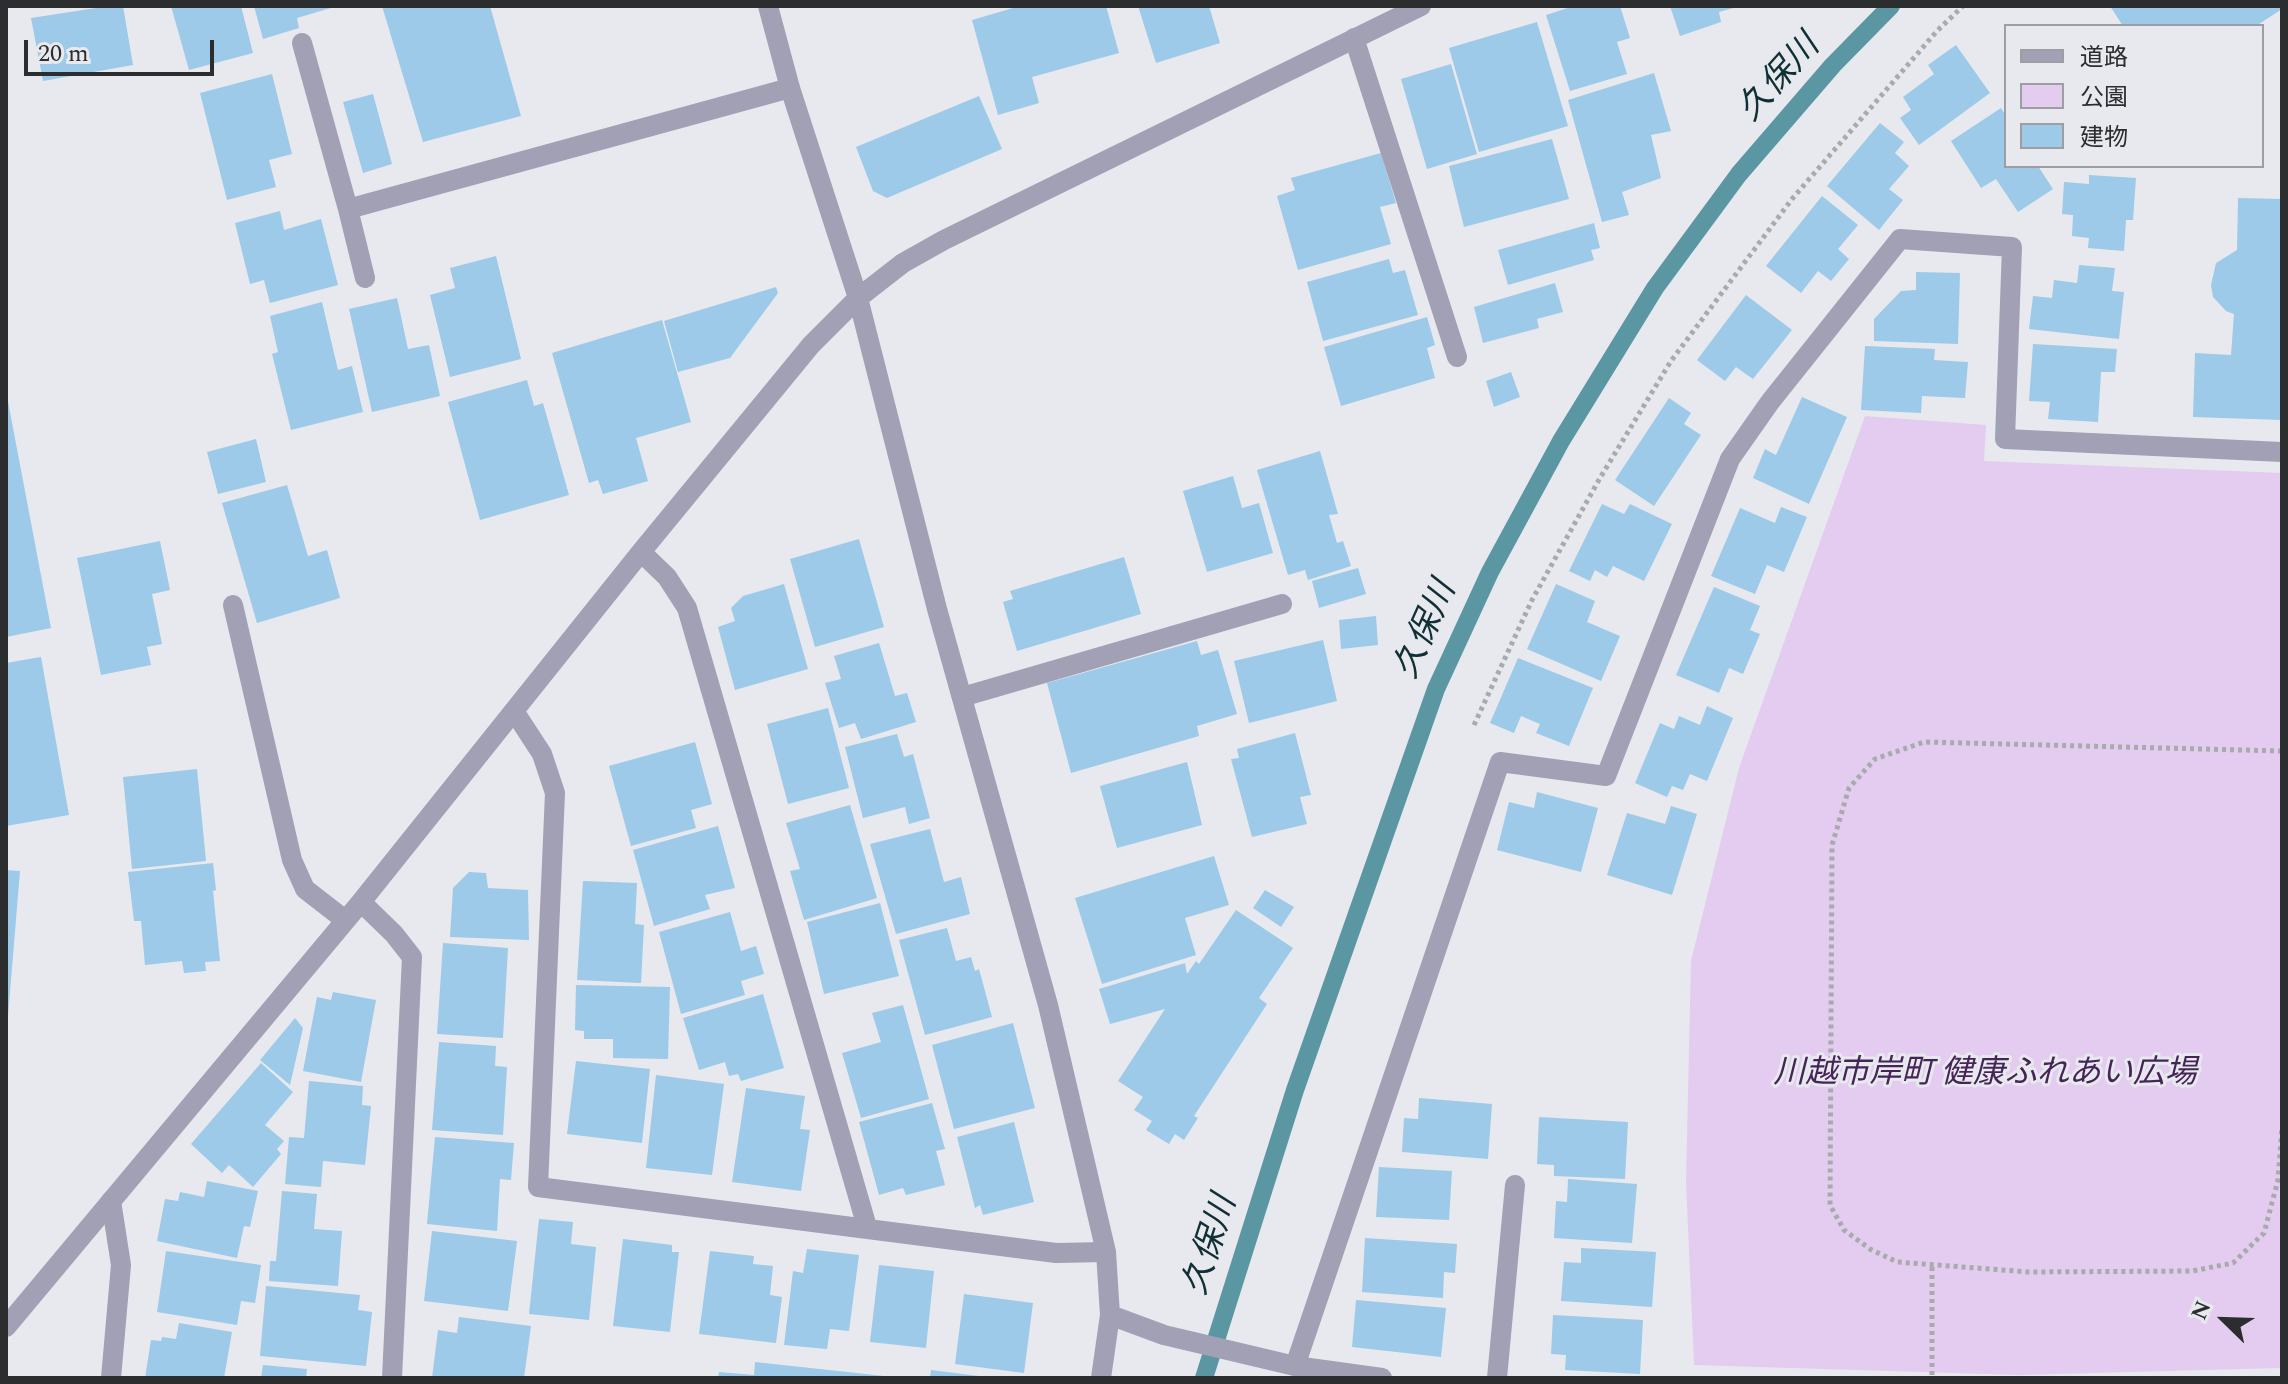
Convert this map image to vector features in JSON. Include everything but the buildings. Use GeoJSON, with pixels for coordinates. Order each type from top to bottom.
{"type":"FeatureCollection","features":[{"type":"Feature","properties":{"kind":"street"},"geometry":{"type":"LineString","coordinates":[[768,6],[790,88],[858,298],[937,609],[1048,1005],[1106,1252],[1110,1315],[1101,1378]]}},
{"type":"Feature","properties":{"kind":"street"},"geometry":{"type":"LineString","coordinates":[[6,1327],[361,902],[811,345],[858,298],[903,263],[944,240],[1421,6]]}},
{"type":"Feature","properties":{"kind":"street"},"geometry":{"type":"LineString","coordinates":[[1354,38],[1457,357]]}},
{"type":"Feature","properties":{"kind":"street"},"geometry":{"type":"LineString","coordinates":[[302,43],[365,278]]}},
{"type":"Feature","properties":{"kind":"street"},"geometry":{"type":"LineString","coordinates":[[348,209],[790,88]]}},
{"type":"Feature","properties":{"kind":"street"},"geometry":{"type":"LineString","coordinates":[[1295,1366],[1500,762],[1606,776],[1730,459],[1770,402],[1900,239],[2012,247],[2005,439],[2282,452]]}},
{"type":"Feature","properties":{"kind":"street"},"geometry":{"type":"LineString","coordinates":[[641,552],[667,577],[687,608],[867,1227]]}},
{"type":"Feature","properties":{"kind":"street"},"geometry":{"type":"LineString","coordinates":[[962,697],[1282,604]]}},
{"type":"Feature","properties":{"kind":"street"},"geometry":{"type":"LineString","coordinates":[[233,605],[292,860],[305,889],[345,920]]}},
{"type":"Feature","properties":{"kind":"street"},"geometry":{"type":"LineString","coordinates":[[514,711],[542,754],[555,793],[538,1187],[1056,1253],[1106,1252]]}},
{"type":"Feature","properties":{"kind":"street"},"geometry":{"type":"LineString","coordinates":[[361,902],[394,934],[412,957],[392,1378]]}},
{"type":"Feature","properties":{"kind":"street"},"geometry":{"type":"LineString","coordinates":[[1497,1378],[1515,1185]]}},
{"type":"Feature","properties":{"kind":"street"},"geometry":{"type":"LineString","coordinates":[[111,1201],[121,1265],[111,1378]]}},
{"type":"Feature","properties":{"kind":"street"},"geometry":{"type":"LineString","coordinates":[[1110,1315],[1164,1335],[1270,1358],[1327,1375],[1382,1378]]}},
{"type":"Feature","properties":{"kind":"path"},"geometry":{"type":"LineString","coordinates":[[1474,725],[1532,600],[1600,478],[1671,361],[1792,199],[1937,31],[1963,6]]}},
{"type":"Feature","properties":{"kind":"path"},"geometry":{"type":"LineString","coordinates":[[2282,751],[1924,742],[1875,759],[1849,788],[1832,845],[1830,1205],[1844,1230],[1870,1249],[1897,1262],[2029,1272],[2192,1271],[2233,1263],[2264,1233],[2278,1180],[2282,1126]]}},
{"type":"Feature","properties":{"kind":"path"},"geometry":{"type":"LineString","coordinates":[[1932,1267],[1932,1378]]}},
{"type":"Feature","properties":{"kind":"green space","name":"川越市岸町 健康ふれあい広場"},"geometry":{"type":"Polygon","coordinates":[[[1865,416],[1986,425],[1984,461],[2282,473],[2282,1368],[2019,1375],[1694,1365],[1686,1181],[1691,961],[1739,768],[1865,416]]]}},
{"type":"Feature","properties":{"kind":"waterway","name":"久保川"},"geometry":{"type":"LineString","coordinates":[[1204,1378],[1295,1090],[1436,689],[1490,572],[1561,441],[1655,288],[1739,174],[1833,65],[1891,6]]}}]}
